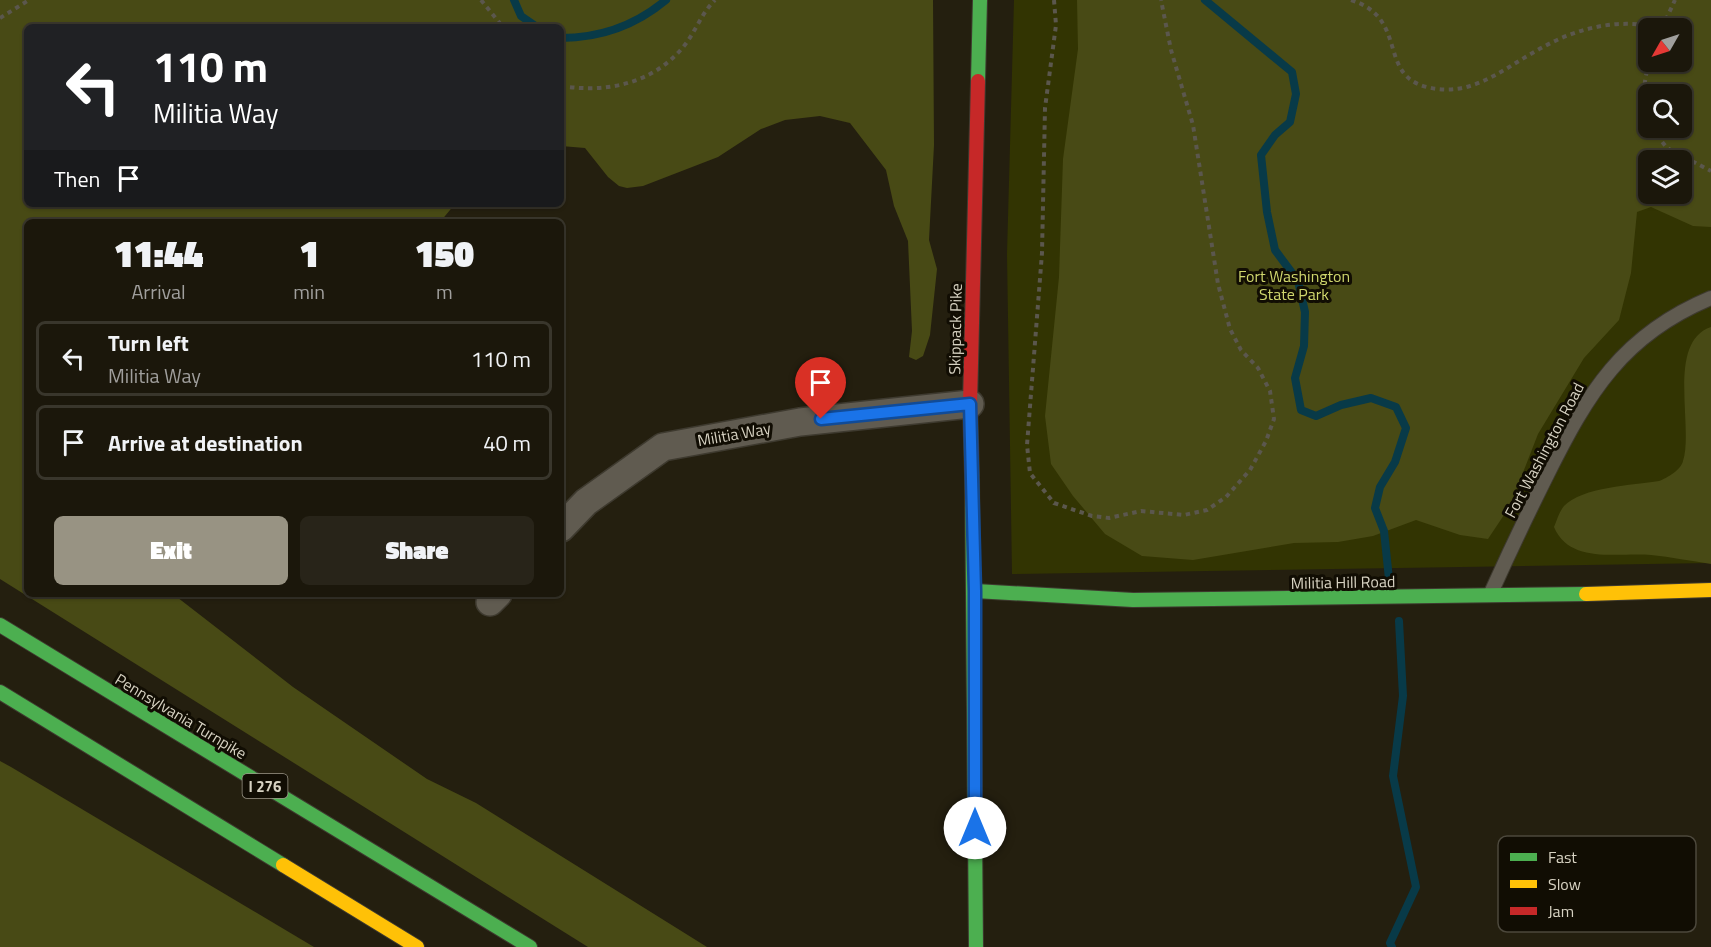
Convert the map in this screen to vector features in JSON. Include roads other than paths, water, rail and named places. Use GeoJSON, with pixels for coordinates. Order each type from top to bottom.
{"type":"FeatureCollection","features":[{"type":"Feature","properties":{"kind":"main road","name":"Skippack Pike"},"geometry":{"type":"LineString","coordinates":[[976,947],[975,591],[970,404],[980,0]]}},
{"type":"Feature","properties":{"kind":"main road","name":"Militia Hill Road"},"geometry":{"type":"LineString","coordinates":[[975,591],[1133,600],[1489,597],[1711,590]]}},
{"type":"Feature","properties":{"kind":"main road","name":"Pennsylvania Turnpike"},"geometry":{"type":"LineString","coordinates":[[0,625],[530,947]]}},
{"type":"Feature","properties":{"kind":"main road"},"geometry":{"type":"LineString","coordinates":[[0,692],[417,947]]}},
{"type":"Feature","properties":{"kind":"street","name":"Militia Way"},"geometry":{"type":"LineString","coordinates":[[564,525],[586,502],[663,447],[800,422],[970,404]]}},
{"type":"Feature","properties":{"kind":"lane","name":"Fort Washington Road"},"geometry":{"type":"LineString","coordinates":[[1489,597],[1528,512],[1589,395],[1616,364],[1659,325],[1711,298]]}},
{"type":"Feature","properties":{"kind":"waterway"},"geometry":{"type":"LineString","coordinates":[[514,0],[521,16],[533,24]]}},
{"type":"Feature","properties":{"kind":"waterway"},"geometry":{"type":"LineString","coordinates":[[564,38],[590,36],[617,28],[630,23],[666,0]]}},
{"type":"Feature","properties":{"kind":"waterway"},"geometry":{"type":"LineString","coordinates":[[1205,0],[1292,72],[1296,94],[1290,122],[1275,135],[1261,155],[1267,212],[1275,250],[1298,281],[1305,312],[1304,346],[1295,378],[1301,410],[1316,416],[1341,405],[1371,398],[1396,407],[1406,428],[1395,462],[1380,487],[1375,508],[1384,531],[1389,579]]}},
{"type":"Feature","properties":{"kind":"waterway"},"geometry":{"type":"LineString","coordinates":[[1392,947],[1390,943],[1416,887],[1393,776],[1403,696],[1399,621]]}},
{"type":"Feature","properties":{"kind":"park label","name":"Fort Washington State Park"},"geometry":{"type":"Point","coordinates":[1294,285]}}]}
